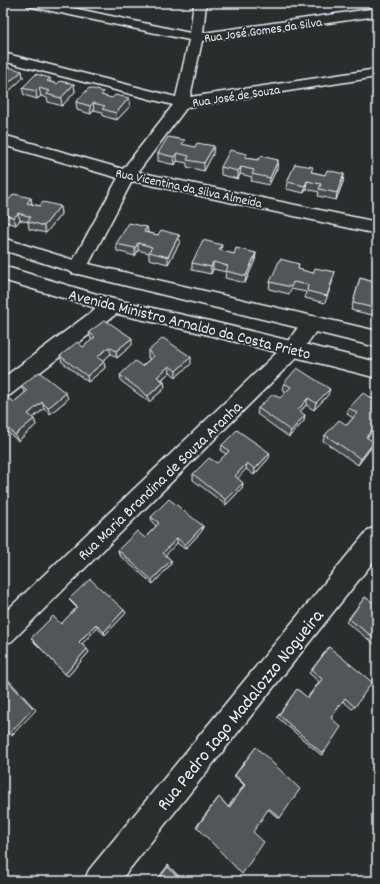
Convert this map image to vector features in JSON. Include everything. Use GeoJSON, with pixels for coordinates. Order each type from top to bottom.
{"type":"FeatureCollection","features":[{"type":"Feature","properties":{"kind":"street","name":"Rua José Gomes da Silva"},"geometry":{"type":"LineString","coordinates":[[32,3],[196,38],[377,12]]}},
{"type":"Feature","properties":{"kind":"street"},"geometry":{"type":"LineString","coordinates":[[97,17],[101,3]]}},
{"type":"Feature","properties":{"kind":"street"},"geometry":{"type":"LineString","coordinates":[[78,268],[127,174],[182,103],[196,38],[200,3]]}},
{"type":"Feature","properties":{"kind":"street"},"geometry":{"type":"LineString","coordinates":[[323,8],[331,19]]}},
{"type":"Feature","properties":{"kind":"street","name":"Rua José de Souza"},"geometry":{"type":"LineString","coordinates":[[3,57],[182,103],[376,74]]}},
{"type":"Feature","properties":{"kind":"street","name":"Rua Vicentina da Silva Almeida"},"geometry":{"type":"LineString","coordinates":[[3,140],[127,174],[377,228]]}},
{"type":"Feature","properties":{"kind":"street","name":"Avenida Ministro Arnaldo da Costa Prieto"},"geometry":{"type":"LineString","coordinates":[[3,244],[78,268],[377,339]]}},
{"type":"Feature","properties":{"kind":"street","name":"Avenida Ministro Arnaldo da Costa Prieto"},"geometry":{"type":"LineString","coordinates":[[3,273],[113,306],[202,326],[292,350],[377,370]]}},
{"type":"Feature","properties":{"kind":"street"},"geometry":{"type":"LineString","coordinates":[[3,389],[113,306]]}},
{"type":"Feature","properties":{"kind":"street","name":"Rua Maria Brandina de Souza Aranha"},"geometry":{"type":"LineString","coordinates":[[3,632],[292,350],[310,324]]}},
{"type":"Feature","properties":{"kind":"street","name":"Rua Pedro Iago Madalozzo Nogueira"},"geometry":{"type":"LineString","coordinates":[[100,881],[377,538]]}},
{"type":"Feature","properties":{"kind":"building"},"geometry":{"type":"Polygon","coordinates":[[[8,67],[22,71],[7,84],[3,83],[3,70],[8,67]]]}},
{"type":"Feature","properties":{"kind":"building"},"geometry":{"type":"Polygon","coordinates":[[[36,74],[50,78],[47,81],[57,84],[60,81],[74,84],[61,98],[46,94],[50,91],[39,88],[36,91],[22,88],[36,74]]]}},
{"type":"Feature","properties":{"kind":"building"},"geometry":{"type":"Polygon","coordinates":[[[89,88],[104,92],[101,95],[112,98],[115,95],[129,98],[116,113],[102,109],[105,106],[93,103],[90,106],[76,102],[89,88]]]}},
{"type":"Feature","properties":{"kind":"building"},"geometry":{"type":"Polygon","coordinates":[[[168,137],[185,140],[182,144],[195,147],[197,143],[214,146],[204,163],[187,160],[189,156],[177,153],[174,157],[158,153],[168,137]]]}},
{"type":"Feature","properties":{"kind":"building"},"geometry":{"type":"Polygon","coordinates":[[[230,150],[247,154],[245,158],[258,160],[261,156],[278,160],[270,178],[252,174],[254,170],[241,167],[238,171],[221,167],[230,150]]]}},
{"type":"Feature","properties":{"kind":"building"},"geometry":{"type":"Polygon","coordinates":[[[295,164],[313,167],[311,172],[325,175],[327,170],[344,174],[337,193],[319,189],[321,184],[307,181],[305,186],[287,182],[295,164]]]}},
{"type":"Feature","properties":{"kind":"building"},"geometry":{"type":"Polygon","coordinates":[[[14,194],[31,198],[27,203],[40,206],[43,202],[60,206],[44,226],[27,221],[31,217],[18,213],[14,218],[3,214],[3,206],[14,194]]]}},
{"type":"Feature","properties":{"kind":"building"},"geometry":{"type":"Polygon","coordinates":[[[129,223],[147,227],[144,232],[158,235],[161,230],[179,235],[168,257],[149,252],[152,247],[138,243],[135,248],[116,244],[129,223]]]}},
{"type":"Feature","properties":{"kind":"building"},"geometry":{"type":"Polygon","coordinates":[[[203,240],[222,245],[219,250],[234,254],[236,248],[256,253],[246,276],[226,271],[228,266],[213,262],[211,267],[192,263],[203,240]]]}},
{"type":"Feature","properties":{"kind":"building"},"geometry":{"type":"Polygon","coordinates":[[[280,259],[299,264],[298,269],[313,273],[315,268],[335,272],[327,296],[307,291],[308,285],[293,282],[291,287],[270,282],[280,259]]]}},
{"type":"Feature","properties":{"kind":"building"},"geometry":{"type":"Polygon","coordinates":[[[360,278],[377,283],[377,302],[375,308],[353,303],[360,278]]]}},
{"type":"Feature","properties":{"kind":"building"},"geometry":{"type":"Polygon","coordinates":[[[105,320],[132,338],[116,351],[109,347],[97,357],[104,362],[87,376],[60,356],[77,342],[83,347],[95,337],[89,332],[105,320]]]}},
{"type":"Feature","properties":{"kind":"building"},"geometry":{"type":"Polygon","coordinates":[[[163,338],[191,357],[176,371],[169,366],[157,377],[164,382],[148,396],[120,375],[135,361],[142,366],[154,356],[148,351],[163,338]]]}},
{"type":"Feature","properties":{"kind":"building"},"geometry":{"type":"Polygon","coordinates":[[[297,368],[330,389],[316,403],[308,398],[298,410],[305,415],[291,431],[258,408],[273,394],[280,398],[291,387],[284,383],[297,368]]]}},
{"type":"Feature","properties":{"kind":"building"},"geometry":{"type":"Polygon","coordinates":[[[39,372],[66,393],[48,408],[42,402],[28,414],[34,419],[15,435],[3,424],[3,401],[7,397],[14,402],[27,391],[21,386],[39,372]]]}},
{"type":"Feature","properties":{"kind":"building"},"geometry":{"type":"Polygon","coordinates":[[[363,393],[377,402],[377,426],[376,425],[366,437],[374,442],[361,459],[325,435],[339,420],[347,425],[357,413],[349,408],[363,393]]]}},
{"type":"Feature","properties":{"kind":"building"},"geometry":{"type":"Polygon","coordinates":[[[237,430],[270,453],[255,469],[247,463],[235,476],[243,483],[226,500],[193,474],[209,458],[217,463],[229,451],[222,445],[237,430]]]}},
{"type":"Feature","properties":{"kind":"building"},"geometry":{"type":"Polygon","coordinates":[[[169,499],[203,526],[185,545],[177,538],[163,553],[171,560],[152,580],[118,550],[137,531],[145,538],[159,523],[151,517],[169,499]]]}},
{"type":"Feature","properties":{"kind":"building"},"geometry":{"type":"Polygon","coordinates":[[[90,579],[124,610],[104,632],[96,624],[79,642],[87,649],[65,674],[31,638],[53,616],[61,624],[77,607],[69,599],[90,579]]]}},
{"type":"Feature","properties":{"kind":"building"},"geometry":{"type":"Polygon","coordinates":[[[365,597],[375,604],[377,601],[377,640],[349,619],[365,597]]]}},
{"type":"Feature","properties":{"kind":"building"},"geometry":{"type":"Polygon","coordinates":[[[329,647],[372,682],[355,707],[345,698],[331,718],[341,727],[323,754],[279,715],[297,689],[308,698],[322,679],[312,670],[329,647]]]}},
{"type":"Feature","properties":{"kind":"building"},"geometry":{"type":"Polygon","coordinates":[[[3,676],[33,708],[9,734],[3,728],[3,676]]]}},
{"type":"Feature","properties":{"kind":"building"},"geometry":{"type":"Polygon","coordinates":[[[256,747],[300,789],[280,818],[269,808],[253,832],[264,842],[242,874],[197,827],[219,797],[229,808],[245,785],[235,775],[256,747]]]}},
{"type":"Feature","properties":{"kind":"building"},"geometry":{"type":"Polygon","coordinates":[[[168,867],[181,881],[157,881],[168,867]]]}}]}
